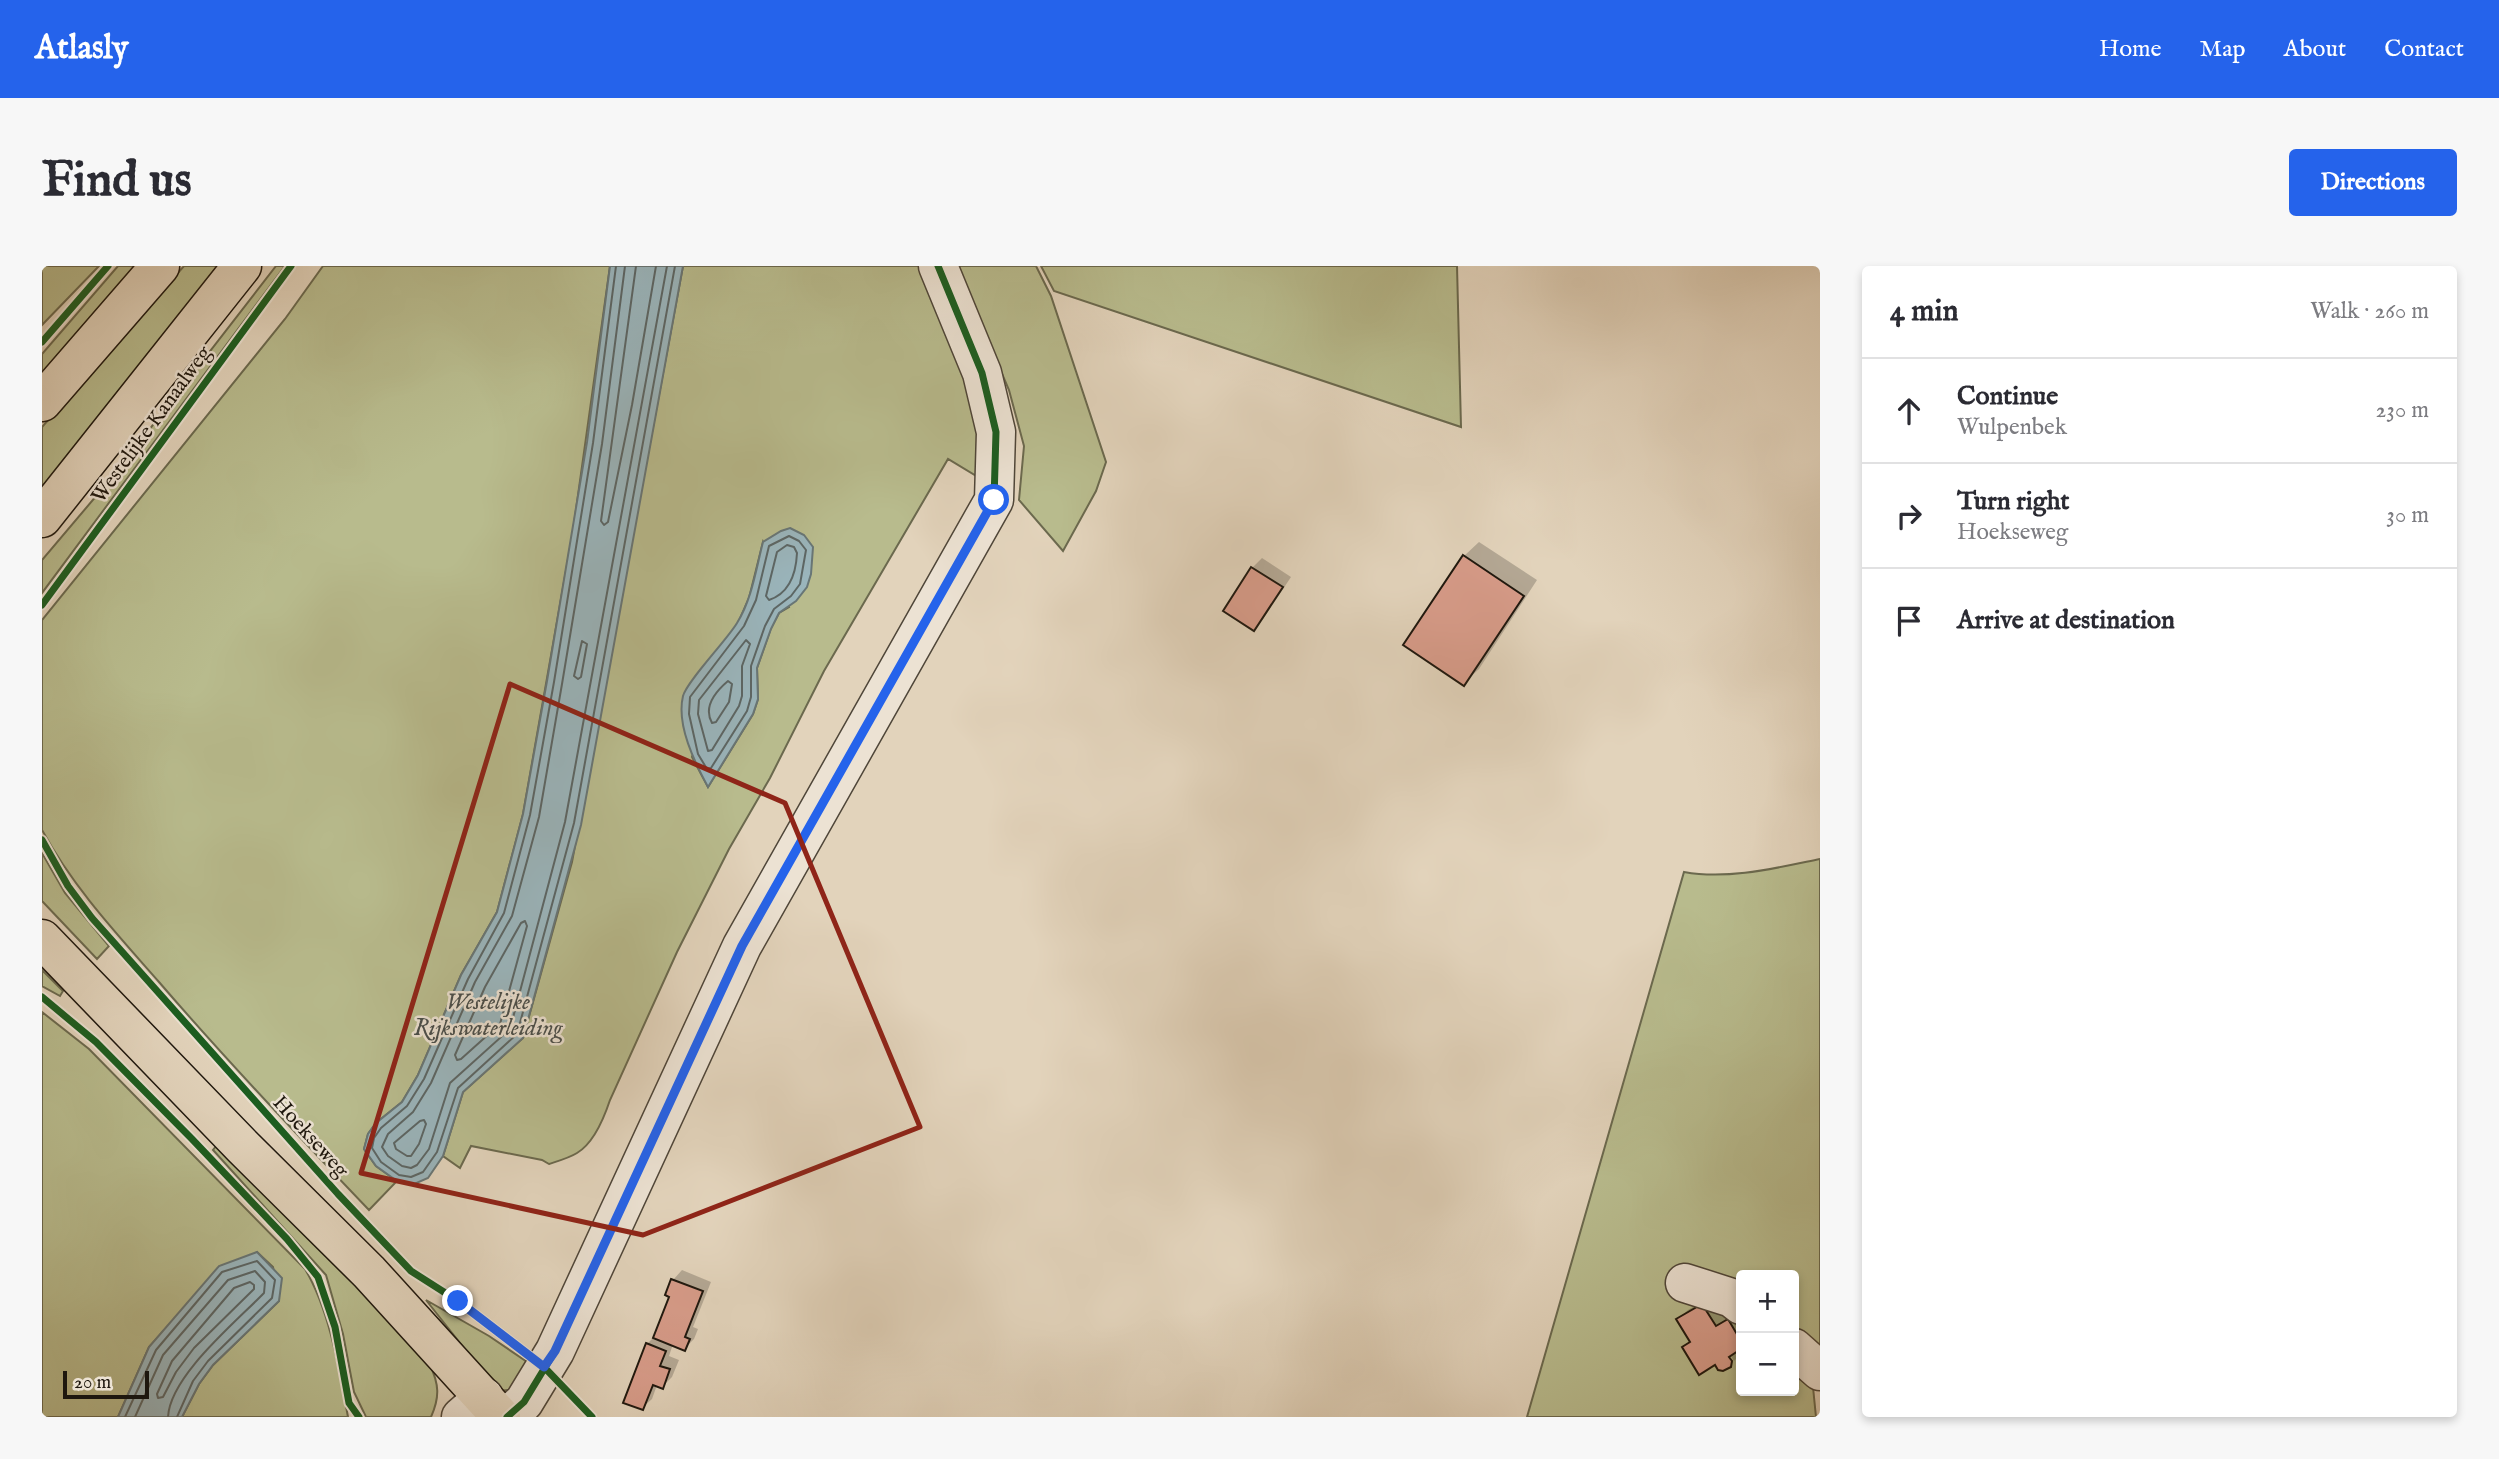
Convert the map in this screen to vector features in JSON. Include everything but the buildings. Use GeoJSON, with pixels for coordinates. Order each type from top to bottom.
{"type":"FeatureCollection","features":[{"type":"Feature","properties":{"kind":"main road"},"geometry":{"type":"LineString","coordinates":[[42,402],[160,266]]}},
{"type":"Feature","properties":{"kind":"main road","name":"Westelijke Kanaalweg"},"geometry":{"type":"LineString","coordinates":[[42,518],[242,266]]}},
{"type":"Feature","properties":{"kind":"main road"},"geometry":{"type":"LineString","coordinates":[[42,939],[243,1147],[360,1263],[488,1412]]}},
{"type":"Feature","properties":{"kind":"street"},"geometry":{"type":"LineString","coordinates":[[488,1412],[524,1402],[555,1351],[742,946],[994,500],[996,432],[982,373],[937,266]]}},
{"type":"Feature","properties":{"kind":"street"},"geometry":{"type":"LineString","coordinates":[[1685,1283],[1736,1301]]}},
{"type":"Feature","properties":{"kind":"street"},"geometry":{"type":"LineString","coordinates":[[1799,1352],[1820,1371]]}},
{"type":"Feature","properties":{"kind":"highlighted area"},"geometry":{"type":"Polygon","coordinates":[[[510,684],[785,803],[920,1127],[643,1235],[361,1173],[510,684]]]}},
{"type":"Feature","properties":{"kind":"green space"},"geometry":{"type":"Polygon","coordinates":[[[42,266],[99,266],[42,325],[42,266]]]}},
{"type":"Feature","properties":{"kind":"green space"},"geometry":{"type":"Polygon","coordinates":[[[118,266],[142,266],[42,381],[42,354],[118,266]]]}},
{"type":"Feature","properties":{"kind":"green space"},"geometry":{"type":"Polygon","coordinates":[[[184,266],[220,266],[42,490],[42,427],[184,266]]]}},
{"type":"Feature","properties":{"kind":"green space"},"geometry":{"type":"Polygon","coordinates":[[[276,266],[285,266],[42,593],[42,560],[114,475],[276,266]]]}},
{"type":"Feature","properties":{"kind":"green space"},"geometry":{"type":"Polygon","coordinates":[[[323,266],[610,266],[573,531],[523,814],[497,912],[461,975],[418,1075],[402,1102],[376,1123],[368,1134],[364,1149],[376,1166],[397,1181],[369,1210],[237,1069],[111,927],[67,871],[42,830],[42,620],[285,319],[323,266]]]}},
{"type":"Feature","properties":{"kind":"green space"},"geometry":{"type":"Polygon","coordinates":[[[683,266],[928,266],[974,379],[988,483],[948,459],[824,671],[770,778],[729,849],[677,952],[593,1137],[574,1155],[549,1164],[542,1160],[471,1146],[460,1168],[443,1156],[463,1092],[523,1038],[572,862],[683,266]],[[763,542],[749,598],[692,757],[708,787],[753,714],[758,699],[757,668],[771,628],[779,613],[789,607],[763,542]]]}},
{"type":"Feature","properties":{"kind":"green space"},"geometry":{"type":"Polygon","coordinates":[[[956,266],[1036,266],[1051,296],[1106,462],[1096,491],[1063,551],[1019,500],[1024,446],[1009,390],[956,266]]]}},
{"type":"Feature","properties":{"kind":"green space"},"geometry":{"type":"Polygon","coordinates":[[[1041,266],[1457,266],[1461,427],[1054,291],[1041,266]]]}},
{"type":"Feature","properties":{"kind":"green space"},"geometry":{"type":"Polygon","coordinates":[[[42,853],[65,893],[109,946],[97,959],[42,901],[42,853]]]}},
{"type":"Feature","properties":{"kind":"green space"},"geometry":{"type":"Polygon","coordinates":[[[1820,859],[1820,1385],[1813,1387],[1816,1417],[1527,1417],[1684,872],[1718,875],[1820,859]]]}},
{"type":"Feature","properties":{"kind":"green space"},"geometry":{"type":"Polygon","coordinates":[[[42,970],[63,991],[60,996],[42,986],[42,970]]]}},
{"type":"Feature","properties":{"kind":"green space"},"geometry":{"type":"Polygon","coordinates":[[[42,1012],[89,1049],[305,1269],[314,1285],[327,1322],[348,1417],[182,1417],[199,1384],[213,1365],[279,1301],[273,1267],[257,1252],[176,1317],[149,1347],[118,1417],[42,1417],[42,1012]]]}},
{"type":"Feature","properties":{"kind":"green space"},"geometry":{"type":"Polygon","coordinates":[[[217,1145],[353,1280],[430,1365],[437,1391],[431,1417],[366,1417],[354,1392],[343,1334],[326,1275],[213,1150],[217,1145]]]}},
{"type":"Feature","properties":{"kind":"green space"},"geometry":{"type":"Polygon","coordinates":[[[426,1300],[489,1336],[539,1370],[518,1389],[498,1391],[426,1300]]]}},
{"type":"Feature","properties":{"kind":"water","name":"Westelijke Rijkswaterleiding"},"geometry":{"type":"Polygon","coordinates":[[[610,266],[683,266],[581,825],[523,1038],[463,1092],[443,1156],[428,1178],[412,1185],[397,1181],[376,1166],[364,1149],[368,1134],[376,1123],[402,1102],[418,1075],[461,975],[497,912],[523,814],[547,681],[587,442],[610,266]]]}},
{"type":"Feature","properties":{"kind":"water"},"geometry":{"type":"Polygon","coordinates":[[[790,528],[804,535],[813,547],[807,587],[796,601],[779,613],[771,629],[757,668],[758,699],[753,714],[708,787],[684,731],[683,696],[742,614],[753,584],[763,542],[790,528]]]}},
{"type":"Feature","properties":{"kind":"water"},"geometry":{"type":"Polygon","coordinates":[[[257,1252],[282,1278],[279,1301],[213,1365],[199,1384],[182,1417],[118,1417],[149,1347],[219,1266],[257,1252]]]}},
{"type":"Feature","properties":{"kind":"cycle path"},"geometry":{"type":"LineString","coordinates":[[42,342],[108,266]]}},
{"type":"Feature","properties":{"kind":"cycle path"},"geometry":{"type":"LineString","coordinates":[[42,605],[291,266]]}},
{"type":"Feature","properties":{"kind":"cycle path"},"geometry":{"type":"LineString","coordinates":[[507,1417],[524,1402],[555,1351],[742,946],[994,500],[996,432],[982,373],[938,266]]}},
{"type":"Feature","properties":{"kind":"cycle path","name":"Hoekseweg"},"geometry":{"type":"LineString","coordinates":[[42,840],[68,886],[92,918],[338,1194],[411,1271],[458,1301],[544,1367],[592,1417]]}},
{"type":"Feature","properties":{"kind":"cycle path"},"geometry":{"type":"LineString","coordinates":[[42,997],[96,1042],[192,1139],[287,1239],[318,1277],[335,1327],[349,1403],[359,1417]]}},
{"type":"Feature","properties":{"kind":"route"},"geometry":{"type":"LineString","coordinates":[[458,1301],[544,1367],[555,1351],[742,946],[994,500]]}}]}
